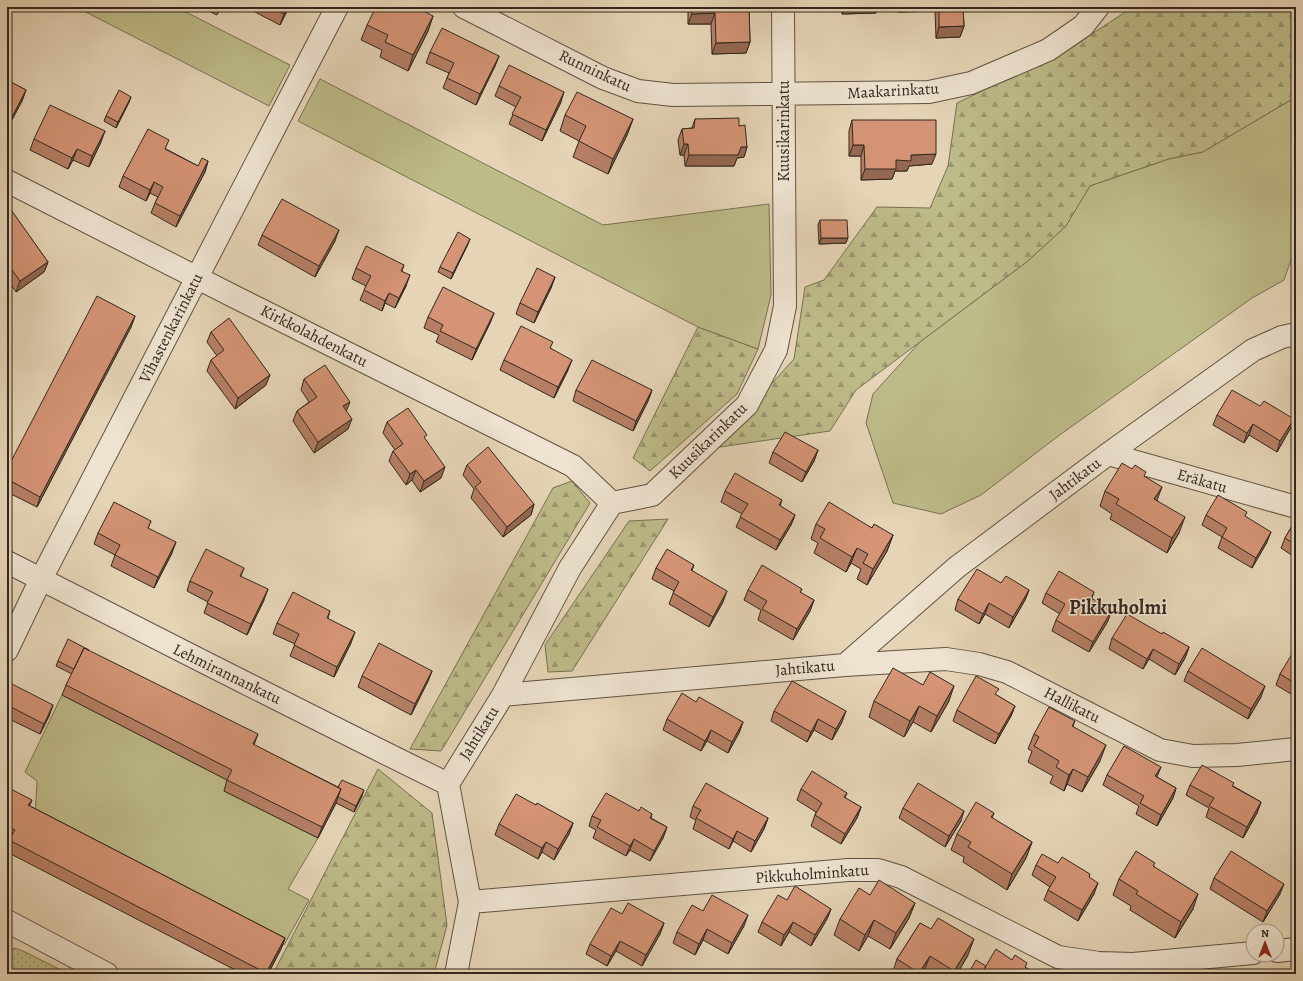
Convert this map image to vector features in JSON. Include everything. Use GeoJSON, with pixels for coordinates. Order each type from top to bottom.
{"type":"FeatureCollection","features":[{"type":"Feature","properties":{"kind":"street","name":"Vihastenkarinkatu"},"geometry":{"type":"LineString","coordinates":[[7,650],[42,579],[337,7]]}},
{"type":"Feature","properties":{"kind":"street","name":"Runninkatu"},"geometry":{"type":"LineString","coordinates":[[464,7],[604,78],[638,91],[673,95],[784,94]]}},
{"type":"Feature","properties":{"kind":"street","name":"Kuusikarinkatu"},"geometry":{"type":"LineString","coordinates":[[612,503],[652,495],[747,405],[776,350],[785,306],[783,7]]}},
{"type":"Feature","properties":{"kind":"street","name":"Maakarinkatu"},"geometry":{"type":"LineString","coordinates":[[784,94],[929,92],[971,83],[1048,50],[1083,26],[1098,7]]}},
{"type":"Feature","properties":{"kind":"street","name":"Kirkkolahdenkatu"},"geometry":{"type":"LineString","coordinates":[[7,181],[573,466],[612,503]]}},
{"type":"Feature","properties":{"kind":"street","name":"Jahtikatu"},"geometry":{"type":"LineString","coordinates":[[448,784],[503,695],[845,665],[957,566],[1108,454],[1253,350],[1282,337],[1296,334]]}},
{"type":"Feature","properties":{"kind":"street","name":"Eräkatu"},"geometry":{"type":"LineString","coordinates":[[1108,454],[1296,507]]}},
{"type":"Feature","properties":{"kind":"street"},"geometry":{"type":"LineString","coordinates":[[503,695],[570,568],[612,503]]}},
{"type":"Feature","properties":{"kind":"street","name":"Lehmirannankatu"},"geometry":{"type":"LineString","coordinates":[[7,562],[188,655],[222,670],[348,735],[448,784]]}},
{"type":"Feature","properties":{"kind":"street","name":"Hallikatu"},"geometry":{"type":"LineString","coordinates":[[845,665],[946,659],[979,664],[1007,672],[1160,750],[1192,756],[1236,755],[1296,749]]}},
{"type":"Feature","properties":{"kind":"street"},"geometry":{"type":"LineString","coordinates":[[448,784],[470,902],[456,974]]}},
{"type":"Feature","properties":{"kind":"street","name":"Pikkuholminkatu"},"geometry":{"type":"LineString","coordinates":[[470,902],[840,871],[878,870],[901,877],[1058,957],[1099,963],[1133,964],[1245,954]]}},
{"type":"Feature","properties":{"kind":"street"},"geometry":{"type":"LineString","coordinates":[[7,921],[107,974]]}},
{"type":"Feature","properties":{"kind":"street"},"geometry":{"type":"LineString","coordinates":[[1285,950],[1296,949]]}},
{"type":"Feature","properties":{"kind":"green space"},"geometry":{"type":"Polygon","coordinates":[[[76,7],[176,7],[290,65],[269,106],[76,7]]]}},
{"type":"Feature","properties":{"kind":"green space"},"geometry":{"type":"Polygon","coordinates":[[[1133,7],[1296,7],[1296,97],[1203,152],[1169,159],[1090,186],[1066,226],[1028,261],[856,390],[830,431],[713,448],[794,359],[805,287],[824,280],[877,207],[930,208],[948,166],[957,103],[1072,47],[1133,7]]]}},
{"type":"Feature","properties":{"kind":"green space"},"geometry":{"type":"Polygon","coordinates":[[[320,79],[603,225],[769,204],[771,295],[758,349],[698,327],[298,121],[320,79]]]}},
{"type":"Feature","properties":{"kind":"green space"},"geometry":{"type":"Polygon","coordinates":[[[1296,97],[1296,245],[1284,280],[1252,298],[1061,434],[981,495],[941,514],[893,503],[866,423],[873,394],[920,342],[1028,261],[1066,226],[1090,186],[1169,159],[1203,152],[1296,97]]]}},
{"type":"Feature","properties":{"kind":"green space"},"geometry":{"type":"Polygon","coordinates":[[[698,327],[758,349],[737,394],[650,471],[633,458],[698,327]]]}},
{"type":"Feature","properties":{"kind":"green space"},"geometry":{"type":"Polygon","coordinates":[[[572,481],[590,503],[441,751],[410,749],[553,488],[572,481]]]}},
{"type":"Feature","properties":{"kind":"green space"},"geometry":{"type":"Polygon","coordinates":[[[668,519],[572,671],[548,672],[545,645],[629,521],[668,519]]]}},
{"type":"Feature","properties":{"kind":"green space"},"geometry":{"type":"Polygon","coordinates":[[[62,695],[229,781],[224,791],[318,838],[288,889],[309,900],[284,945],[35,818],[37,781],[25,772],[62,695]]]}},
{"type":"Feature","properties":{"kind":"green space"},"geometry":{"type":"Polygon","coordinates":[[[378,769],[432,813],[447,925],[434,974],[273,974],[378,769]]]}},
{"type":"Feature","properties":{"kind":"green space"},"geometry":{"type":"Polygon","coordinates":[[[14,948],[63,971],[61,974],[20,974],[7,968],[8,954],[14,948]]]}},
{"type":"Feature","properties":{"kind":"building"},"geometry":{"type":"Polygon","coordinates":[[[269,7],[287,7],[284,14],[269,7]]]}},
{"type":"Feature","properties":{"kind":"building"},"geometry":{"type":"Polygon","coordinates":[[[376,7],[416,7],[433,16],[413,55],[385,42],[388,35],[367,25],[376,7]]]}},
{"type":"Feature","properties":{"kind":"building"},"geometry":{"type":"Polygon","coordinates":[[[692,7],[749,7],[750,42],[716,43],[715,13],[692,14],[692,7]]]}},
{"type":"Feature","properties":{"kind":"building"},"geometry":{"type":"Polygon","coordinates":[[[939,7],[963,7],[964,26],[939,27],[939,7]]]}},
{"type":"Feature","properties":{"kind":"building"},"geometry":{"type":"Polygon","coordinates":[[[442,28],[499,56],[480,94],[447,78],[454,63],[430,52],[442,28]]]}},
{"type":"Feature","properties":{"kind":"building"},"geometry":{"type":"Polygon","coordinates":[[[509,65],[564,92],[546,130],[512,114],[521,97],[499,86],[509,65]]]}},
{"type":"Feature","properties":{"kind":"building"},"geometry":{"type":"Polygon","coordinates":[[[7,80],[26,90],[10,121],[7,120],[7,80]]]}},
{"type":"Feature","properties":{"kind":"building"},"geometry":{"type":"Polygon","coordinates":[[[119,90],[131,97],[118,122],[106,116],[119,90]]]}},
{"type":"Feature","properties":{"kind":"building"},"geometry":{"type":"Polygon","coordinates":[[[577,92],[633,119],[613,159],[579,141],[586,126],[565,115],[577,92]]]}},
{"type":"Feature","properties":{"kind":"building"},"geometry":{"type":"Polygon","coordinates":[[[50,105],[105,131],[92,156],[77,149],[72,158],[34,139],[50,105]]]}},
{"type":"Feature","properties":{"kind":"building"},"geometry":{"type":"Polygon","coordinates":[[[739,118],[739,126],[745,125],[747,147],[741,147],[738,155],[689,155],[688,144],[684,144],[682,129],[694,128],[695,119],[739,118]]]}},
{"type":"Feature","properties":{"kind":"building"},"geometry":{"type":"Polygon","coordinates":[[[852,120],[936,120],[936,154],[911,155],[911,161],[896,160],[896,169],[865,169],[864,145],[853,145],[852,120]]]}},
{"type":"Feature","properties":{"kind":"building"},"geometry":{"type":"Polygon","coordinates":[[[148,129],[169,140],[165,149],[198,166],[202,158],[208,161],[180,216],[155,203],[163,187],[154,182],[150,190],[123,176],[148,129]]]}},
{"type":"Feature","properties":{"kind":"building"},"geometry":{"type":"Polygon","coordinates":[[[282,199],[339,230],[319,266],[262,235],[282,199]]]}},
{"type":"Feature","properties":{"kind":"building"},"geometry":{"type":"Polygon","coordinates":[[[7,204],[48,262],[20,281],[7,263],[7,204]]]}},
{"type":"Feature","properties":{"kind":"building"},"geometry":{"type":"Polygon","coordinates":[[[820,220],[847,220],[848,238],[821,238],[820,220]]]}},
{"type":"Feature","properties":{"kind":"building"},"geometry":{"type":"Polygon","coordinates":[[[458,232],[470,239],[453,273],[440,267],[458,232]]]}},
{"type":"Feature","properties":{"kind":"building"},"geometry":{"type":"Polygon","coordinates":[[[366,246],[404,265],[401,271],[410,275],[399,298],[389,293],[385,301],[364,290],[371,276],[356,268],[366,246]]]}},
{"type":"Feature","properties":{"kind":"building"},"geometry":{"type":"Polygon","coordinates":[[[537,268],[555,277],[538,312],[520,303],[537,268]]]}},
{"type":"Feature","properties":{"kind":"building"},"geometry":{"type":"Polygon","coordinates":[[[443,287],[494,313],[476,349],[440,331],[443,325],[428,317],[443,287]]]}},
{"type":"Feature","properties":{"kind":"building"},"geometry":{"type":"Polygon","coordinates":[[[97,296],[135,316],[40,497],[7,479],[7,469],[97,296]]]}},
{"type":"Feature","properties":{"kind":"building"},"geometry":{"type":"Polygon","coordinates":[[[229,318],[270,375],[238,398],[211,360],[224,350],[211,332],[229,318]]]}},
{"type":"Feature","properties":{"kind":"building"},"geometry":{"type":"Polygon","coordinates":[[[521,326],[553,342],[550,348],[572,360],[558,387],[504,360],[521,326]]]}},
{"type":"Feature","properties":{"kind":"building"},"geometry":{"type":"Polygon","coordinates":[[[592,360],[652,390],[636,421],[576,390],[592,360]]]}},
{"type":"Feature","properties":{"kind":"building"},"geometry":{"type":"Polygon","coordinates":[[[325,365],[350,402],[343,406],[352,419],[318,442],[297,411],[317,397],[304,379],[325,365]]]}},
{"type":"Feature","properties":{"kind":"building"},"geometry":{"type":"Polygon","coordinates":[[[1232,390],[1260,406],[1264,401],[1294,419],[1280,441],[1253,424],[1247,433],[1217,415],[1232,390]]]}},
{"type":"Feature","properties":{"kind":"building"},"geometry":{"type":"Polygon","coordinates":[[[408,408],[427,435],[424,437],[445,467],[424,481],[416,470],[410,474],[393,451],[403,444],[387,422],[408,408]]]}},
{"type":"Feature","properties":{"kind":"building"},"geometry":{"type":"Polygon","coordinates":[[[785,432],[818,450],[806,472],[773,452],[785,432]]]}},
{"type":"Feature","properties":{"kind":"building"},"geometry":{"type":"Polygon","coordinates":[[[488,447],[534,504],[507,527],[475,487],[481,482],[467,465],[488,447]]]}},
{"type":"Feature","properties":{"kind":"building"},"geometry":{"type":"Polygon","coordinates":[[[1122,463],[1132,469],[1135,465],[1146,472],[1144,476],[1162,487],[1154,499],[1185,517],[1172,538],[1116,504],[1119,499],[1105,491],[1122,463]]]}},
{"type":"Feature","properties":{"kind":"building"},"geometry":{"type":"Polygon","coordinates":[[[735,473],[782,500],[779,505],[795,515],[780,540],[740,517],[748,504],[725,491],[735,473]]]}},
{"type":"Feature","properties":{"kind":"building"},"geometry":{"type":"Polygon","coordinates":[[[1218,495],[1247,512],[1245,516],[1271,532],[1256,558],[1222,537],[1227,528],[1206,515],[1218,495]]]}},
{"type":"Feature","properties":{"kind":"building"},"geometry":{"type":"Polygon","coordinates":[[[114,502],[151,521],[148,528],[176,542],[158,577],[115,555],[120,545],[98,533],[114,502]]]}},
{"type":"Feature","properties":{"kind":"building"},"geometry":{"type":"Polygon","coordinates":[[[829,502],[872,528],[874,524],[893,535],[873,569],[863,563],[868,554],[857,548],[852,557],[820,538],[825,529],[816,524],[829,502]]]}},
{"type":"Feature","properties":{"kind":"building"},"geometry":{"type":"Polygon","coordinates":[[[1296,519],[1296,545],[1285,538],[1296,519]]]}},
{"type":"Feature","properties":{"kind":"building"},"geometry":{"type":"Polygon","coordinates":[[[206,549],[244,568],[240,576],[268,589],[251,624],[207,603],[213,592],[190,581],[206,549]]]}},
{"type":"Feature","properties":{"kind":"building"},"geometry":{"type":"Polygon","coordinates":[[[667,549],[694,565],[691,570],[727,591],[713,617],[673,593],[679,582],[656,568],[667,549]]]}},
{"type":"Feature","properties":{"kind":"building"},"geometry":{"type":"Polygon","coordinates":[[[762,565],[802,589],[800,592],[814,600],[797,629],[762,609],[767,601],[748,590],[762,565]]]}},
{"type":"Feature","properties":{"kind":"building"},"geometry":{"type":"Polygon","coordinates":[[[977,569],[1001,583],[1006,576],[1029,590],[1013,617],[989,603],[983,614],[958,599],[977,569]]]}},
{"type":"Feature","properties":{"kind":"building"},"geometry":{"type":"Polygon","coordinates":[[[1059,571],[1094,592],[1091,598],[1112,610],[1093,642],[1056,620],[1065,604],[1046,593],[1059,571]]]}},
{"type":"Feature","properties":{"kind":"building"},"geometry":{"type":"Polygon","coordinates":[[[293,592],[330,611],[327,618],[355,632],[337,667],[294,645],[299,634],[277,623],[293,592]]]}},
{"type":"Feature","properties":{"kind":"building"},"geometry":{"type":"Polygon","coordinates":[[[1127,614],[1162,634],[1163,632],[1189,647],[1179,664],[1153,649],[1147,659],[1112,638],[1127,614]]]}},
{"type":"Feature","properties":{"kind":"building"},"geometry":{"type":"Polygon","coordinates":[[[68,639],[89,650],[84,648],[74,669],[58,661],[68,639]]]}},
{"type":"Feature","properties":{"kind":"building"},"geometry":{"type":"Polygon","coordinates":[[[379,643],[432,671],[415,704],[362,676],[379,643]]]}},
{"type":"Feature","properties":{"kind":"building"},"geometry":{"type":"Polygon","coordinates":[[[84,648],[258,734],[253,744],[341,789],[322,827],[227,780],[232,770],[66,685],[84,648]]]}},
{"type":"Feature","properties":{"kind":"building"},"geometry":{"type":"Polygon","coordinates":[[[1202,648],[1265,686],[1251,709],[1188,671],[1202,648]]]}},
{"type":"Feature","properties":{"kind":"building"},"geometry":{"type":"Polygon","coordinates":[[[1295,649],[1296,650],[1296,684],[1280,674],[1295,649]]]}},
{"type":"Feature","properties":{"kind":"building"},"geometry":{"type":"Polygon","coordinates":[[[893,668],[923,685],[930,672],[954,686],[937,716],[919,706],[910,721],[874,701],[893,668]]]}},
{"type":"Feature","properties":{"kind":"building"},"geometry":{"type":"Polygon","coordinates":[[[976,676],[999,689],[995,694],[1015,706],[999,734],[957,710],[976,676]]]}},
{"type":"Feature","properties":{"kind":"building"},"geometry":{"type":"Polygon","coordinates":[[[792,681],[846,711],[836,729],[818,719],[811,732],[774,711],[792,681]]]}},
{"type":"Feature","properties":{"kind":"building"},"geometry":{"type":"Polygon","coordinates":[[[12,684],[53,705],[44,724],[7,705],[7,694],[12,684]]]}},
{"type":"Feature","properties":{"kind":"building"},"geometry":{"type":"Polygon","coordinates":[[[682,693],[696,702],[699,697],[743,722],[732,742],[711,730],[705,741],[667,719],[682,693]]]}},
{"type":"Feature","properties":{"kind":"building"},"geometry":{"type":"Polygon","coordinates":[[[1049,707],[1075,721],[1072,726],[1106,745],[1088,777],[1073,769],[1069,775],[1056,767],[1059,761],[1034,746],[1039,737],[1034,734],[1049,707]]]}},
{"type":"Feature","properties":{"kind":"building"},"geometry":{"type":"Polygon","coordinates":[[[1124,746],[1161,767],[1155,776],[1176,788],[1161,815],[1140,803],[1144,796],[1107,775],[1124,746]]]}},
{"type":"Feature","properties":{"kind":"building"},"geometry":{"type":"Polygon","coordinates":[[[1202,765],[1234,783],[1232,786],[1261,802],[1247,827],[1209,806],[1214,798],[1190,785],[1202,765]]]}},
{"type":"Feature","properties":{"kind":"building"},"geometry":{"type":"Polygon","coordinates":[[[812,771],[847,793],[844,797],[861,807],[845,834],[815,815],[822,803],[801,789],[812,771]]]}},
{"type":"Feature","properties":{"kind":"building"},"geometry":{"type":"Polygon","coordinates":[[[342,780],[364,790],[356,806],[338,797],[341,789],[338,787],[342,780]]]}},
{"type":"Feature","properties":{"kind":"building"},"geometry":{"type":"Polygon","coordinates":[[[706,783],[768,818],[755,841],[737,831],[733,839],[696,818],[701,810],[693,806],[706,783]]]}},
{"type":"Feature","properties":{"kind":"building"},"geometry":{"type":"Polygon","coordinates":[[[918,783],[964,811],[949,836],[903,808],[918,783]]]}},
{"type":"Feature","properties":{"kind":"building"},"geometry":{"type":"Polygon","coordinates":[[[7,787],[32,800],[28,805],[285,938],[266,973],[9,840],[15,830],[7,826],[7,787]]]}},
{"type":"Feature","properties":{"kind":"building"},"geometry":{"type":"Polygon","coordinates":[[[606,793],[639,811],[641,807],[652,814],[650,818],[667,827],[654,851],[634,839],[630,846],[597,827],[601,820],[592,816],[606,793]]]}},
{"type":"Feature","properties":{"kind":"building"},"geometry":{"type":"Polygon","coordinates":[[[516,794],[536,805],[537,803],[573,823],[558,849],[546,842],[542,848],[499,824],[516,794]]]}},
{"type":"Feature","properties":{"kind":"building"},"geometry":{"type":"Polygon","coordinates":[[[976,802],[994,813],[991,817],[1032,842],[1012,874],[968,847],[971,842],[957,834],[976,802]]]}},
{"type":"Feature","properties":{"kind":"building"},"geometry":{"type":"Polygon","coordinates":[[[1136,851],[1155,863],[1153,866],[1198,894],[1181,922],[1136,894],[1138,891],[1119,879],[1136,851]]]}},
{"type":"Feature","properties":{"kind":"building"},"geometry":{"type":"Polygon","coordinates":[[[1231,851],[1284,884],[1267,911],[1214,878],[1231,851]]]}},
{"type":"Feature","properties":{"kind":"building"},"geometry":{"type":"Polygon","coordinates":[[[1042,854],[1058,863],[1062,857],[1090,874],[1089,877],[1098,883],[1082,910],[1048,890],[1056,877],[1036,865],[1042,854]]]}},
{"type":"Feature","properties":{"kind":"building"},"geometry":{"type":"Polygon","coordinates":[[[879,880],[915,903],[896,933],[874,920],[865,935],[840,919],[859,888],[870,895],[879,880]]]}},
{"type":"Feature","properties":{"kind":"building"},"geometry":{"type":"Polygon","coordinates":[[[795,886],[831,909],[815,935],[793,922],[784,935],[762,922],[778,895],[787,900],[795,886]]]}},
{"type":"Feature","properties":{"kind":"building"},"geometry":{"type":"Polygon","coordinates":[[[712,895],[748,915],[732,943],[707,929],[699,944],[677,932],[692,905],[703,911],[712,895]]]}},
{"type":"Feature","properties":{"kind":"building"},"geometry":{"type":"Polygon","coordinates":[[[628,903],[664,923],[646,955],[620,941],[611,956],[590,944],[611,908],[622,914],[628,903]]]}},
{"type":"Feature","properties":{"kind":"building"},"geometry":{"type":"Polygon","coordinates":[[[938,918],[974,939],[954,971],[930,956],[919,973],[897,959],[920,923],[931,929],[938,918]]]}},
{"type":"Feature","properties":{"kind":"building"},"geometry":{"type":"Polygon","coordinates":[[[996,949],[1012,960],[1015,955],[1027,963],[1025,967],[1034,972],[1033,974],[981,974],[996,949]]]}},
{"type":"Feature","properties":{"kind":"building"},"geometry":{"type":"Polygon","coordinates":[[[976,960],[986,966],[981,974],[968,974],[976,960]]]}},
{"type":"Feature","properties":{"kind":"district","name":"Pikkuholmi"},"geometry":{"type":"Point","coordinates":[1118,607]}}]}
